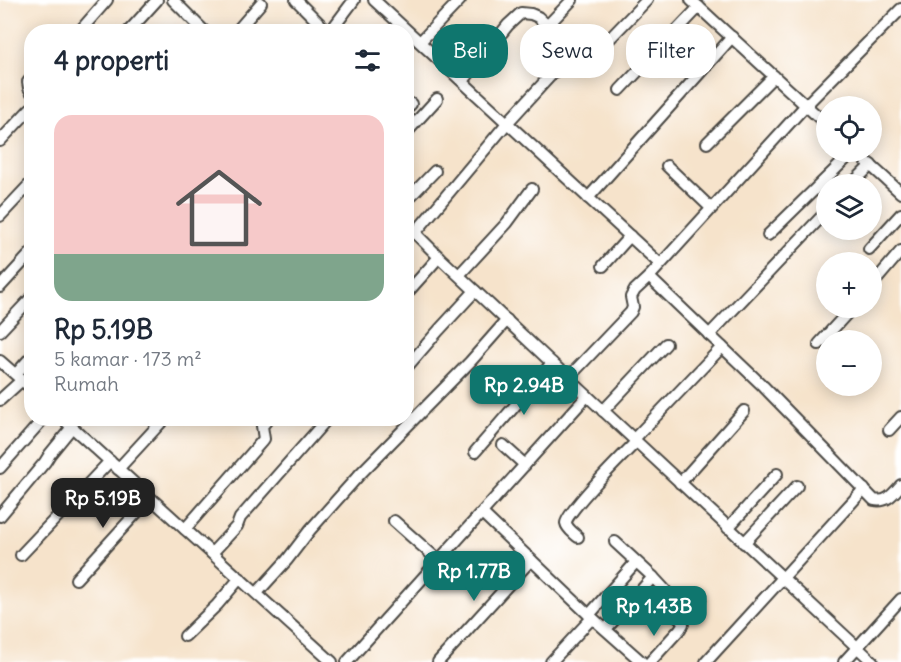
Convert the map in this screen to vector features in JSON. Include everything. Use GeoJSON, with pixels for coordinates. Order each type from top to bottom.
{"type":"FeatureCollection","features":[{"type":"Feature","properties":{"kind":"street"},"geometry":{"type":"LineString","coordinates":[[86,24],[107,0]]}},
{"type":"Feature","properties":{"kind":"street"},"geometry":{"type":"LineString","coordinates":[[135,24],[157,0]]}},
{"type":"Feature","properties":{"kind":"street"},"geometry":{"type":"LineString","coordinates":[[296,0],[321,24]]}},
{"type":"Feature","properties":{"kind":"street"},"geometry":{"type":"LineString","coordinates":[[335,24],[354,0]]}},
{"type":"Feature","properties":{"kind":"street"},"geometry":{"type":"LineString","coordinates":[[420,42],[460,0]]}},
{"type":"Feature","properties":{"kind":"street"},"geometry":{"type":"LineString","coordinates":[[549,24],[572,0]]}},
{"type":"Feature","properties":{"kind":"street"},"geometry":{"type":"LineString","coordinates":[[614,35],[647,0]]}},
{"type":"Feature","properties":{"kind":"street"},"geometry":{"type":"LineString","coordinates":[[181,3],[198,24]]}},
{"type":"Feature","properties":{"kind":"street"},"geometry":{"type":"LineString","coordinates":[[243,24],[261,3]]}},
{"type":"Feature","properties":{"kind":"street"},"geometry":{"type":"LineString","coordinates":[[381,3],[402,24]]}},
{"type":"Feature","properties":{"kind":"street"},"geometry":{"type":"LineString","coordinates":[[620,90],[695,4],[816,114]]}},
{"type":"Feature","properties":{"kind":"street"},"geometry":{"type":"LineString","coordinates":[[568,378],[626,318],[633,307],[632,295],[806,105],[901,9]]}},
{"type":"Feature","properties":{"kind":"street"},"geometry":{"type":"LineString","coordinates":[[463,81],[521,13],[531,14],[547,24]]}},
{"type":"Feature","properties":{"kind":"street"},"geometry":{"type":"LineString","coordinates":[[414,36],[660,264]]}},
{"type":"Feature","properties":{"kind":"street"},"geometry":{"type":"LineString","coordinates":[[588,198],[732,38]]}},
{"type":"Feature","properties":{"kind":"street"},"geometry":{"type":"LineString","coordinates":[[707,143],[774,76]]}},
{"type":"Feature","properties":{"kind":"street"},"geometry":{"type":"LineString","coordinates":[[548,78],[414,233],[873,662]]}},
{"type":"Feature","properties":{"kind":"street"},"geometry":{"type":"LineString","coordinates":[[414,124],[437,99]]}},
{"type":"Feature","properties":{"kind":"street"},"geometry":{"type":"LineString","coordinates":[[0,141],[24,115]]}},
{"type":"Feature","properties":{"kind":"street"},"geometry":{"type":"LineString","coordinates":[[768,235],[845,162]]}},
{"type":"Feature","properties":{"kind":"street"},"geometry":{"type":"LineString","coordinates":[[867,162],[901,193]]}},
{"type":"Feature","properties":{"kind":"street"},"geometry":{"type":"LineString","coordinates":[[862,174],[871,165]]}},
{"type":"Feature","properties":{"kind":"street"},"geometry":{"type":"LineString","coordinates":[[667,166],[711,208]]}},
{"type":"Feature","properties":{"kind":"street"},"geometry":{"type":"LineString","coordinates":[[414,193],[435,171]]}},
{"type":"Feature","properties":{"kind":"street"},"geometry":{"type":"LineString","coordinates":[[459,275],[507,223],[532,189]]}},
{"type":"Feature","properties":{"kind":"street"},"geometry":{"type":"LineString","coordinates":[[0,216],[24,190]]}},
{"type":"Feature","properties":{"kind":"street"},"geometry":{"type":"LineString","coordinates":[[869,249],[901,214]]}},
{"type":"Feature","properties":{"kind":"street"},"geometry":{"type":"LineString","coordinates":[[709,335],[816,223]]}},
{"type":"Feature","properties":{"kind":"street"},"geometry":{"type":"LineString","coordinates":[[603,266],[630,236]]}},
{"type":"Feature","properties":{"kind":"street"},"geometry":{"type":"LineString","coordinates":[[882,273],[901,251]]}},
{"type":"Feature","properties":{"kind":"street"},"geometry":{"type":"LineString","coordinates":[[414,285],[440,257]]}},
{"type":"Feature","properties":{"kind":"street"},"geometry":{"type":"LineString","coordinates":[[0,287],[24,261]]}},
{"type":"Feature","properties":{"kind":"street"},"geometry":{"type":"LineString","coordinates":[[649,277],[763,386],[874,500],[886,501],[901,485]]}},
{"type":"Feature","properties":{"kind":"street"},"geometry":{"type":"LineString","coordinates":[[414,359],[475,291]]}},
{"type":"Feature","properties":{"kind":"street"},"geometry":{"type":"LineString","coordinates":[[0,331],[24,306]]}},
{"type":"Feature","properties":{"kind":"street"},"geometry":{"type":"LineString","coordinates":[[832,330],[843,318]]}},
{"type":"Feature","properties":{"kind":"street"},"geometry":{"type":"LineString","coordinates":[[414,419],[507,320]]}},
{"type":"Feature","properties":{"kind":"street"},"geometry":{"type":"LineString","coordinates":[[603,411],[666,344]]}},
{"type":"Feature","properties":{"kind":"street"},"geometry":{"type":"LineString","coordinates":[[578,537],[568,526],[566,521],[568,516],[722,347]]}},
{"type":"Feature","properties":{"kind":"street"},"geometry":{"type":"LineString","coordinates":[[0,361],[24,382]]}},
{"type":"Feature","properties":{"kind":"street"},"geometry":{"type":"LineString","coordinates":[[475,452],[552,363]]}},
{"type":"Feature","properties":{"kind":"street"},"geometry":{"type":"LineString","coordinates":[[0,400],[24,369]]}},
{"type":"Feature","properties":{"kind":"street"},"geometry":{"type":"LineString","coordinates":[[347,662],[587,396]]}},
{"type":"Feature","properties":{"kind":"street"},"geometry":{"type":"LineString","coordinates":[[680,483],[744,411]]}},
{"type":"Feature","properties":{"kind":"street"},"geometry":{"type":"LineString","coordinates":[[889,430],[901,417]]}},
{"type":"Feature","properties":{"kind":"street"},"geometry":{"type":"LineString","coordinates":[[0,468],[37,426]]}},
{"type":"Feature","properties":{"kind":"street"},"geometry":{"type":"LineString","coordinates":[[0,516],[45,462],[66,426]]}},
{"type":"Feature","properties":{"kind":"street"},"geometry":{"type":"LineString","coordinates":[[72,426],[332,662]]}},
{"type":"Feature","properties":{"kind":"street"},"geometry":{"type":"LineString","coordinates":[[21,555],[156,426]]}},
{"type":"Feature","properties":{"kind":"street"},"geometry":{"type":"LineString","coordinates":[[185,529],[264,439],[262,426]]}},
{"type":"Feature","properties":{"kind":"street"},"geometry":{"type":"LineString","coordinates":[[212,553],[321,426]]}},
{"type":"Feature","properties":{"kind":"street"},"geometry":{"type":"LineString","coordinates":[[256,593],[360,474],[407,426]]}},
{"type":"Feature","properties":{"kind":"street"},"geometry":{"type":"LineString","coordinates":[[503,445],[525,465]]}},
{"type":"Feature","properties":{"kind":"street"},"geometry":{"type":"LineString","coordinates":[[728,528],[777,474]]}},
{"type":"Feature","properties":{"kind":"street"},"geometry":{"type":"LineString","coordinates":[[744,543],[797,486]]}},
{"type":"Feature","properties":{"kind":"street"},"geometry":{"type":"LineString","coordinates":[[706,662],[864,489]]}},
{"type":"Feature","properties":{"kind":"street"},"geometry":{"type":"LineString","coordinates":[[76,579],[150,498]]}},
{"type":"Feature","properties":{"kind":"street"},"geometry":{"type":"LineString","coordinates":[[482,513],[642,662]]}},
{"type":"Feature","properties":{"kind":"street"},"geometry":{"type":"LineString","coordinates":[[394,520],[439,561]]}},
{"type":"Feature","properties":{"kind":"street"},"geometry":{"type":"LineString","coordinates":[[615,543],[665,590],[662,602],[682,620]]}},
{"type":"Feature","properties":{"kind":"street"},"geometry":{"type":"LineString","coordinates":[[438,662],[531,560]]}},
{"type":"Feature","properties":{"kind":"street"},"geometry":{"type":"LineString","coordinates":[[551,662],[636,561]]}},
{"type":"Feature","properties":{"kind":"street"},"geometry":{"type":"LineString","coordinates":[[606,629],[653,577]]}},
{"type":"Feature","properties":{"kind":"street"},"geometry":{"type":"LineString","coordinates":[[185,636],[240,578]]}},
{"type":"Feature","properties":{"kind":"street"},"geometry":{"type":"LineString","coordinates":[[650,662],[680,628],[683,624],[682,620],[701,598]]}},
{"type":"Feature","properties":{"kind":"street"},"geometry":{"type":"LineString","coordinates":[[844,662],[901,599]]}}]}
